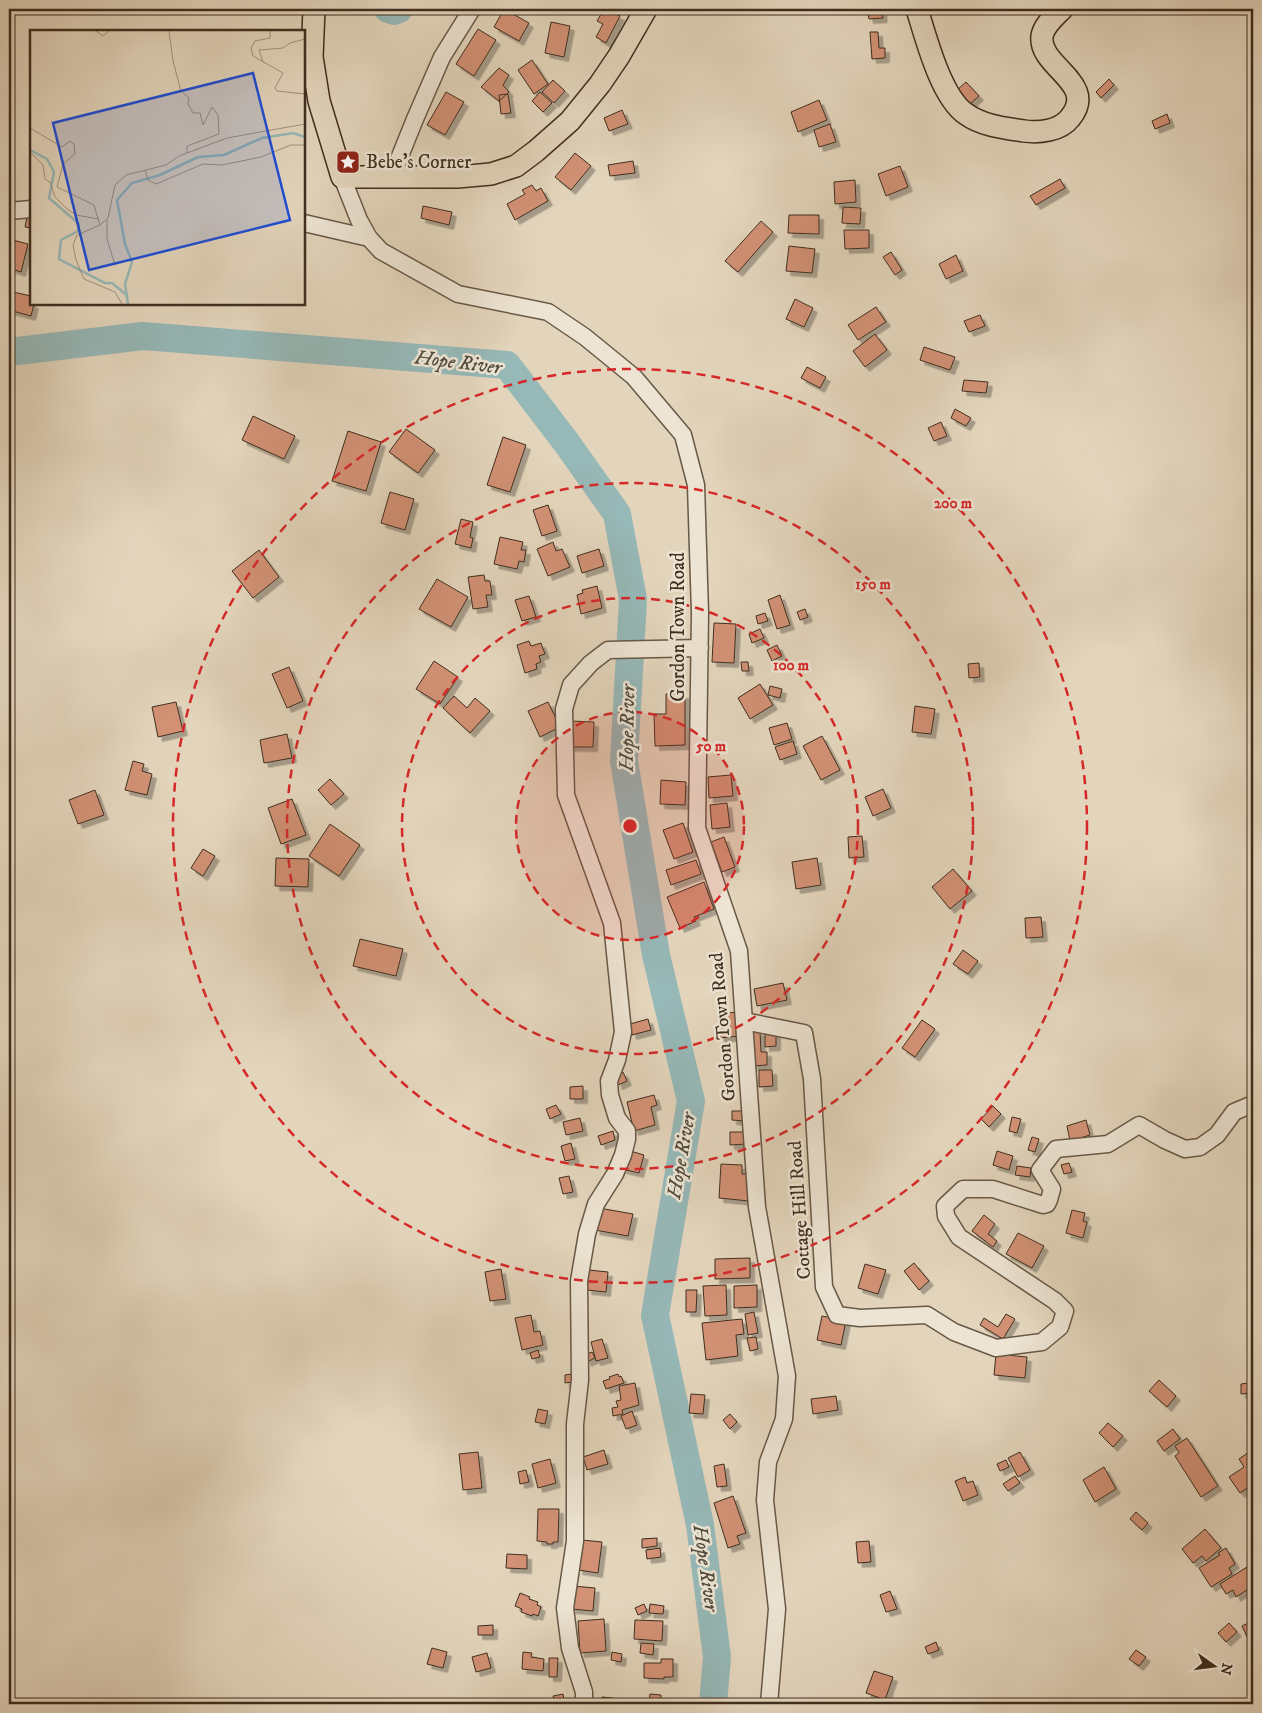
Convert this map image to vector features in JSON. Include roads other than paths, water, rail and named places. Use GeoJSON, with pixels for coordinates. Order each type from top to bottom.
{"type":"FeatureCollection","features":[{"type":"Feature","properties":{"kind":"main road"},"geometry":{"type":"LineString","coordinates":[[314,9],[312,57],[319,101],[342,177],[457,177],[490,174],[516,166],[570,121],[604,77],[646,9]]}},
{"type":"Feature","properties":{"kind":"main road"},"geometry":{"type":"LineString","coordinates":[[917,9],[932,58],[954,104],[975,120],[997,127],[1030,131],[1051,130],[1064,124],[1076,110],[1077,94],[1073,85],[1046,54],[1043,44],[1042,36],[1046,27],[1062,9]]}},
{"type":"Feature","properties":{"kind":"street"},"geometry":{"type":"LineString","coordinates":[[392,176],[414,119],[442,58],[472,9]]}},
{"type":"Feature","properties":{"kind":"street","name":"Gordon Town Road"},"geometry":{"type":"LineString","coordinates":[[342,177],[359,220],[369,238],[381,251],[458,294],[548,312],[585,337],[634,377],[683,435],[696,485],[700,648],[697,828],[739,951],[757,1207],[787,1376],[784,1419],[768,1462],[765,1500],[777,1609],[769,1704]]}},
{"type":"Feature","properties":{"kind":"street"},"geometry":{"type":"LineString","coordinates":[[9,212],[30,209]]}},
{"type":"Feature","properties":{"kind":"street"},"geometry":{"type":"LineString","coordinates":[[305,223],[369,238]]}},
{"type":"Feature","properties":{"kind":"street"},"geometry":{"type":"LineString","coordinates":[[584,1704],[584,1692],[570,1648],[564,1608],[575,1541],[575,1424],[580,1380],[579,1281],[587,1234],[596,1204],[617,1168],[627,1139],[627,1132],[617,1118],[610,1095],[609,1081],[617,1060],[622,1032],[612,923],[566,796],[564,709],[571,685],[591,663],[608,650],[700,648]]}},
{"type":"Feature","properties":{"kind":"street","name":"Cottage Hill Road"},"geometry":{"type":"LineString","coordinates":[[744,1021],[804,1033],[812,1079],[824,1287],[837,1315],[860,1318],[927,1315],[954,1332],[996,1348],[1042,1342],[1060,1327],[1065,1311],[1055,1301],[959,1237],[946,1216],[945,1206],[963,1189],[992,1189],[1043,1205],[1047,1204],[1050,1200],[1052,1189],[1040,1170],[1056,1149],[1108,1144],[1140,1125],[1185,1149],[1200,1147],[1216,1135],[1234,1112],[1253,1104]]}},
{"type":"Feature","properties":{"kind":"waterway"},"geometry":{"type":"LineString","coordinates":[[388,9],[394,11],[399,9]]}},
{"type":"Feature","properties":{"kind":"waterway","name":"Hope River"},"geometry":{"type":"LineString","coordinates":[[9,352],[143,336],[507,365],[566,442],[617,514],[633,599],[624,761],[656,955],[691,1101],[655,1315],[700,1525],[717,1657],[713,1704]]}},
{"type":"Feature","properties":{"kind":"place","name":"Bebe's Corner"},"geometry":{"type":"Point","coordinates":[348,162]}}]}
